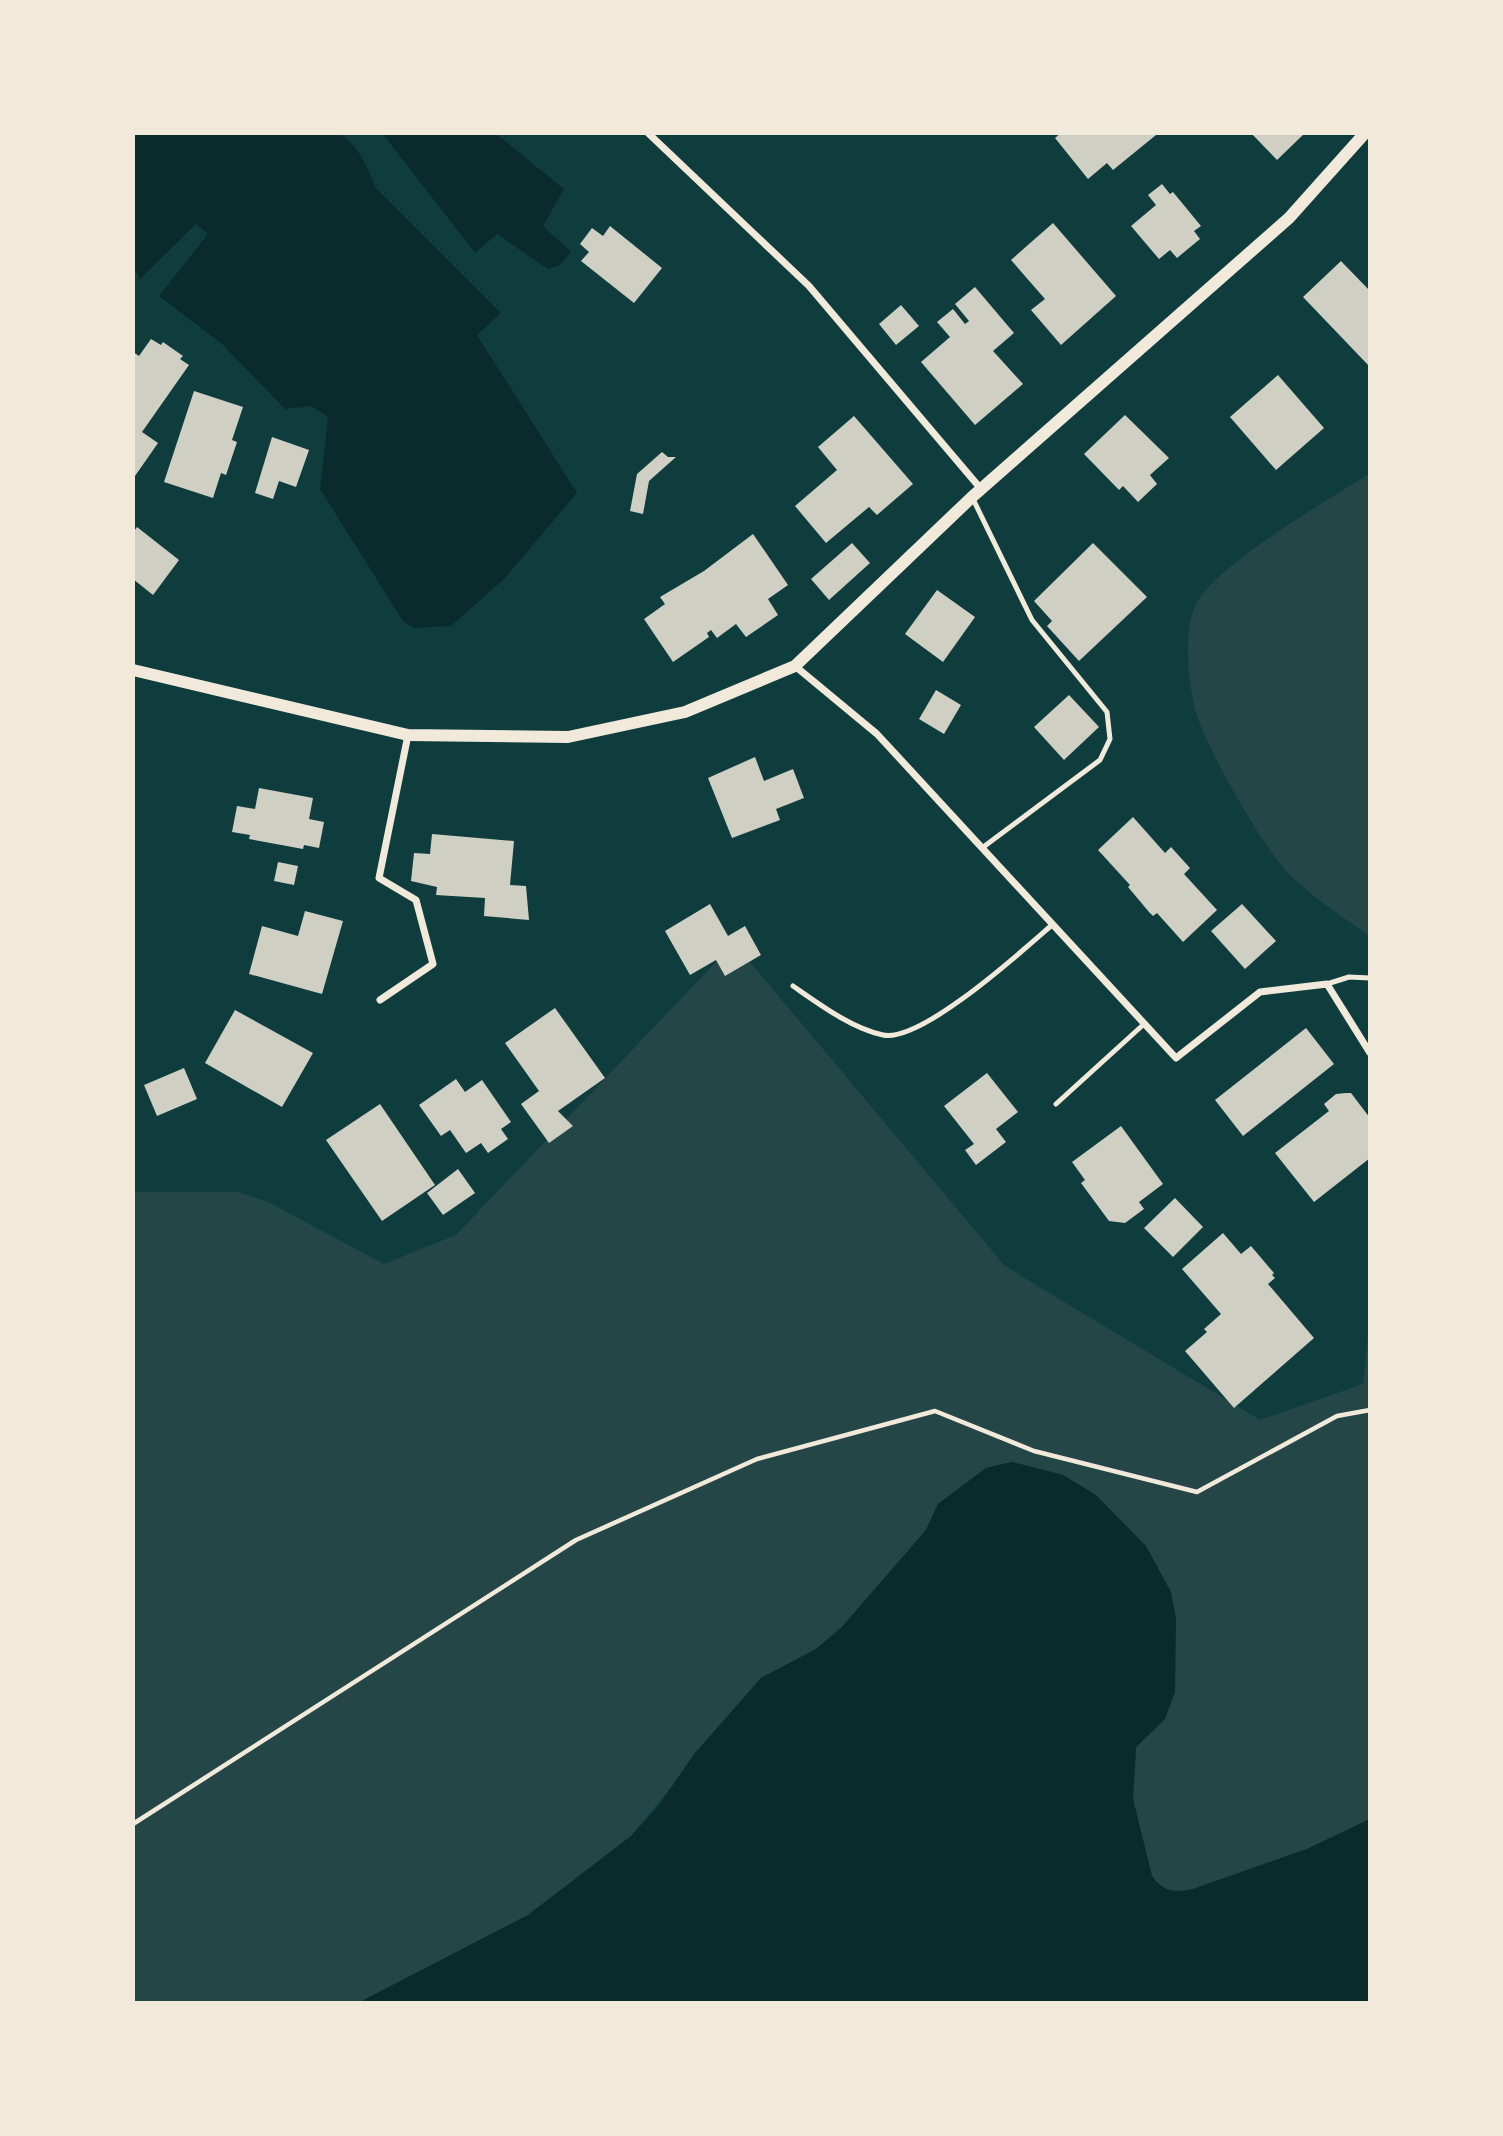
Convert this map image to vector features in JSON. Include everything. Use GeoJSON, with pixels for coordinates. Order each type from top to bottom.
{"type":"FeatureCollection","features":[{"type":"Feature","properties":{"kind":"street"},"geometry":{"type":"LineString","coordinates":[[648,133],[808,286],[977,493]]}},
{"type":"Feature","properties":{"kind":"street"},"geometry":{"type":"LineString","coordinates":[[133,670],[408,735],[568,737],[685,712],[795,666],[977,493],[1289,218],[1365,133]]}},
{"type":"Feature","properties":{"kind":"street"},"geometry":{"type":"LineString","coordinates":[[795,666],[877,734],[1176,1058],[1260,992],[1327,984],[1370,1053]]}},
{"type":"Feature","properties":{"kind":"street"},"geometry":{"type":"LineString","coordinates":[[380,1000],[433,964],[416,900],[379,878],[408,735]]}},
{"type":"Feature","properties":{"kind":"lane"},"geometry":{"type":"LineString","coordinates":[[977,493],[1032,620],[1107,712],[1110,739],[1100,760],[982,848]]}},
{"type":"Feature","properties":{"kind":"lane"},"geometry":{"type":"LineString","coordinates":[[793,986],[858,1025],[884,1036],[902,1035],[926,1023],[996,974],[1052,925]]}},
{"type":"Feature","properties":{"kind":"lane"},"geometry":{"type":"LineString","coordinates":[[1327,984],[1349,977],[1370,978]]}},
{"type":"Feature","properties":{"kind":"lane"},"geometry":{"type":"LineString","coordinates":[[1056,1104],[1144,1024]]}},
{"type":"Feature","properties":{"kind":"path"},"geometry":{"type":"LineString","coordinates":[[133,1824],[576,1540],[757,1459],[935,1411],[1034,1451],[1197,1492],[1337,1416],[1370,1410]]}},
{"type":"Feature","properties":{"kind":"shaded area"},"geometry":{"type":"Polygon","coordinates":[[[133,133],[340,133],[357,151],[376,188],[501,313],[477,335],[577,493],[504,579],[451,626],[414,628],[403,621],[320,489],[328,417],[311,406],[285,409],[222,344],[159,296],[208,234],[196,224],[140,279],[133,266],[133,133]]]}},
{"type":"Feature","properties":{"kind":"shaded area"},"geometry":{"type":"Polygon","coordinates":[[[382,133],[495,133],[564,189],[543,226],[571,252],[560,265],[548,269],[497,234],[475,253],[382,133]]]}},
{"type":"Feature","properties":{"kind":"shaded area"},"geometry":{"type":"Polygon","coordinates":[[[1370,473],[1370,937],[1290,875],[1250,820],[1210,746],[1195,709],[1188,637],[1199,599],[1231,566],[1278,532],[1370,473]]]}},
{"type":"Feature","properties":{"kind":"shaded area"},"geometry":{"type":"Polygon","coordinates":[[[734,943],[1005,1266],[1260,1420],[1363,1384],[1370,1314],[1370,1819],[1307,1849],[1193,1889],[1170,1890],[1156,1881],[1152,1876],[1133,1799],[1136,1747],[1165,1719],[1063,1475],[1012,1462],[986,1468],[938,1504],[926,1530],[842,1627],[816,1649],[761,1678],[631,1836],[528,1915],[358,2003],[133,2003],[133,1192],[238,1192],[268,1202],[384,1264],[456,1235],[734,943]]]}},
{"type":"Feature","properties":{"kind":"shaded area"},"geometry":{"type":"Polygon","coordinates":[[[1012,1462],[1063,1475],[1096,1495],[1146,1546],[1171,1592],[1176,1618],[1175,1692],[1165,1719],[1136,1747],[1133,1799],[1152,1876],[1170,1890],[1193,1889],[1307,1849],[1370,1819],[1370,2003],[358,2003],[528,1915],[631,1836],[657,1808],[694,1754],[761,1678],[816,1649],[842,1627],[926,1530],[938,1504],[986,1468],[1012,1462]]]}},
{"type":"Feature","properties":{"kind":"building"},"geometry":{"type":"Polygon","coordinates":[[[1061,133],[1156,135],[1113,170],[1107,163],[1088,179],[1055,138],[1061,133]]]}},
{"type":"Feature","properties":{"kind":"building"},"geometry":{"type":"Polygon","coordinates":[[[1251,133],[1305,133],[1277,160],[1251,133]]]}},
{"type":"Feature","properties":{"kind":"building"},"geometry":{"type":"Polygon","coordinates":[[[1162,184],[1170,194],[1173,192],[1201,226],[1194,231],[1200,239],[1177,258],[1170,250],[1159,259],[1131,226],[1156,205],[1148,195],[1162,184]]]}},
{"type":"Feature","properties":{"kind":"building"},"geometry":{"type":"Polygon","coordinates":[[[1053,223],[1116,296],[1061,345],[1031,310],[1045,299],[1011,260],[1053,223]]]}},
{"type":"Feature","properties":{"kind":"building"},"geometry":{"type":"Polygon","coordinates":[[[610,226],[662,268],[634,303],[581,261],[589,252],[580,244],[592,228],[603,236],[610,226]]]}},
{"type":"Feature","properties":{"kind":"building"},"geometry":{"type":"Polygon","coordinates":[[[1341,261],[1370,291],[1370,367],[1303,297],[1341,261]]]}},
{"type":"Feature","properties":{"kind":"building"},"geometry":{"type":"Polygon","coordinates":[[[975,287],[1014,333],[993,351],[1023,384],[975,425],[921,362],[950,337],[937,322],[953,309],[965,324],[969,321],[955,304],[975,287]]]}},
{"type":"Feature","properties":{"kind":"building"},"geometry":{"type":"Polygon","coordinates":[[[901,305],[919,326],[896,345],[879,324],[901,305]]]}},
{"type":"Feature","properties":{"kind":"building"},"geometry":{"type":"Polygon","coordinates":[[[151,339],[161,345],[163,342],[183,356],[180,359],[189,365],[142,432],[158,443],[135,476],[133,352],[139,356],[151,339]]]}},
{"type":"Feature","properties":{"kind":"building"},"geometry":{"type":"Polygon","coordinates":[[[1278,375],[1324,428],[1276,470],[1230,417],[1278,375]]]}},
{"type":"Feature","properties":{"kind":"building"},"geometry":{"type":"Polygon","coordinates":[[[194,391],[243,407],[232,440],[237,442],[226,475],[221,473],[213,498],[164,482],[194,391]]]}},
{"type":"Feature","properties":{"kind":"building"},"geometry":{"type":"Polygon","coordinates":[[[1125,415],[1169,458],[1150,475],[1157,484],[1138,502],[1123,486],[1119,490],[1084,454],[1125,415]]]}},
{"type":"Feature","properties":{"kind":"building"},"geometry":{"type":"Polygon","coordinates":[[[854,416],[913,484],[877,515],[869,507],[826,543],[795,506],[837,470],[818,447],[854,416]]]}},
{"type":"Feature","properties":{"kind":"building"},"geometry":{"type":"Polygon","coordinates":[[[272,437],[309,450],[296,487],[279,481],[273,499],[255,493],[272,437]]]}},
{"type":"Feature","properties":{"kind":"building"},"geometry":{"type":"Polygon","coordinates":[[[662,452],[668,457],[676,457],[649,481],[643,514],[630,511],[637,474],[662,452]]]}},
{"type":"Feature","properties":{"kind":"building"},"geometry":{"type":"Polygon","coordinates":[[[137,527],[179,560],[153,595],[133,579],[133,533],[137,527]]]}},
{"type":"Feature","properties":{"kind":"building"},"geometry":{"type":"Polygon","coordinates":[[[753,534],[788,585],[768,599],[778,615],[746,637],[736,624],[717,638],[711,630],[707,633],[709,637],[673,662],[644,619],[665,604],[660,597],[704,571],[753,534]]]}},
{"type":"Feature","properties":{"kind":"building"},"geometry":{"type":"Polygon","coordinates":[[[852,543],[870,563],[829,600],[811,579],[852,543]]]}},
{"type":"Feature","properties":{"kind":"building"},"geometry":{"type":"Polygon","coordinates":[[[1093,543],[1147,597],[1079,661],[1047,626],[1052,621],[1034,601],[1093,543]]]}},
{"type":"Feature","properties":{"kind":"building"},"geometry":{"type":"Polygon","coordinates":[[[937,590],[975,617],[943,662],[905,634],[937,590]]]}},
{"type":"Feature","properties":{"kind":"building"},"geometry":{"type":"Polygon","coordinates":[[[936,690],[961,705],[944,734],[919,719],[936,690]]]}},
{"type":"Feature","properties":{"kind":"building"},"geometry":{"type":"Polygon","coordinates":[[[1069,695],[1099,727],[1064,760],[1034,727],[1069,695]]]}},
{"type":"Feature","properties":{"kind":"building"},"geometry":{"type":"Polygon","coordinates":[[[755,757],[764,781],[793,769],[804,798],[776,809],[780,820],[732,838],[708,778],[755,757]]]}},
{"type":"Feature","properties":{"kind":"building"},"geometry":{"type":"Polygon","coordinates":[[[259,788],[313,798],[309,819],[324,822],[319,848],[304,845],[303,849],[249,839],[250,835],[232,832],[237,806],[255,809],[259,788]]]}},
{"type":"Feature","properties":{"kind":"building"},"geometry":{"type":"Polygon","coordinates":[[[1133,817],[1165,853],[1171,847],[1190,868],[1184,874],[1217,910],[1183,942],[1157,913],[1153,916],[1149,912],[1128,887],[1130,885],[1098,850],[1133,817]]]}},
{"type":"Feature","properties":{"kind":"building"},"geometry":{"type":"Polygon","coordinates":[[[432,834],[514,841],[510,885],[526,886],[529,920],[484,916],[485,898],[436,895],[437,887],[411,881],[414,853],[430,854],[432,834]]]}},
{"type":"Feature","properties":{"kind":"building"},"geometry":{"type":"Polygon","coordinates":[[[278,862],[298,866],[294,885],[274,881],[278,862]]]}},
{"type":"Feature","properties":{"kind":"building"},"geometry":{"type":"Polygon","coordinates":[[[710,904],[728,936],[745,926],[761,955],[725,976],[716,960],[690,975],[665,931],[710,904]]]}},
{"type":"Feature","properties":{"kind":"building"},"geometry":{"type":"Polygon","coordinates":[[[1242,904],[1276,941],[1245,969],[1211,931],[1242,904]]]}},
{"type":"Feature","properties":{"kind":"building"},"geometry":{"type":"Polygon","coordinates":[[[305,911],[343,921],[322,994],[249,974],[262,926],[298,936],[305,911]]]}},
{"type":"Feature","properties":{"kind":"building"},"geometry":{"type":"Polygon","coordinates":[[[555,1008],[605,1078],[558,1111],[573,1126],[549,1143],[521,1104],[539,1091],[505,1043],[555,1008]]]}},
{"type":"Feature","properties":{"kind":"building"},"geometry":{"type":"Polygon","coordinates":[[[235,1010],[313,1053],[282,1107],[205,1063],[235,1010]]]}},
{"type":"Feature","properties":{"kind":"building"},"geometry":{"type":"Polygon","coordinates":[[[1306,1028],[1334,1064],[1243,1136],[1215,1100],[1306,1028]]]}},
{"type":"Feature","properties":{"kind":"building"},"geometry":{"type":"Polygon","coordinates":[[[184,1068],[197,1099],[157,1116],[144,1085],[184,1068]]]}},
{"type":"Feature","properties":{"kind":"building"},"geometry":{"type":"Polygon","coordinates":[[[987,1073],[1018,1112],[996,1129],[1006,1142],[976,1165],[965,1150],[974,1144],[944,1106],[987,1073]]]}},
{"type":"Feature","properties":{"kind":"building"},"geometry":{"type":"Polygon","coordinates":[[[456,1079],[465,1092],[482,1080],[511,1122],[501,1129],[508,1139],[488,1153],[481,1143],[466,1153],[450,1130],[441,1136],[419,1105],[456,1079]]]}},
{"type":"Feature","properties":{"kind":"building"},"geometry":{"type":"Polygon","coordinates":[[[1351,1093],[1370,1118],[1370,1158],[1314,1202],[1275,1153],[1329,1111],[1324,1104],[1336,1094],[1351,1093]]]}},
{"type":"Feature","properties":{"kind":"building"},"geometry":{"type":"Polygon","coordinates":[[[380,1104],[435,1185],[382,1221],[326,1140],[380,1104]]]}},
{"type":"Feature","properties":{"kind":"building"},"geometry":{"type":"Polygon","coordinates":[[[1121,1126],[1163,1184],[1139,1202],[1144,1209],[1125,1223],[1109,1221],[1081,1183],[1085,1180],[1072,1162],[1121,1126]]]}},
{"type":"Feature","properties":{"kind":"building"},"geometry":{"type":"Polygon","coordinates":[[[458,1169],[475,1193],[443,1215],[427,1193],[458,1169]]]}},
{"type":"Feature","properties":{"kind":"building"},"geometry":{"type":"Polygon","coordinates":[[[1175,1198],[1203,1227],[1173,1257],[1144,1228],[1175,1198]]]}},
{"type":"Feature","properties":{"kind":"building"},"geometry":{"type":"Polygon","coordinates":[[[1223,1233],[1241,1254],[1251,1246],[1274,1273],[1272,1275],[1275,1278],[1268,1284],[1314,1338],[1234,1408],[1185,1351],[1207,1332],[1204,1329],[1221,1314],[1182,1269],[1223,1233]]]}}]}
